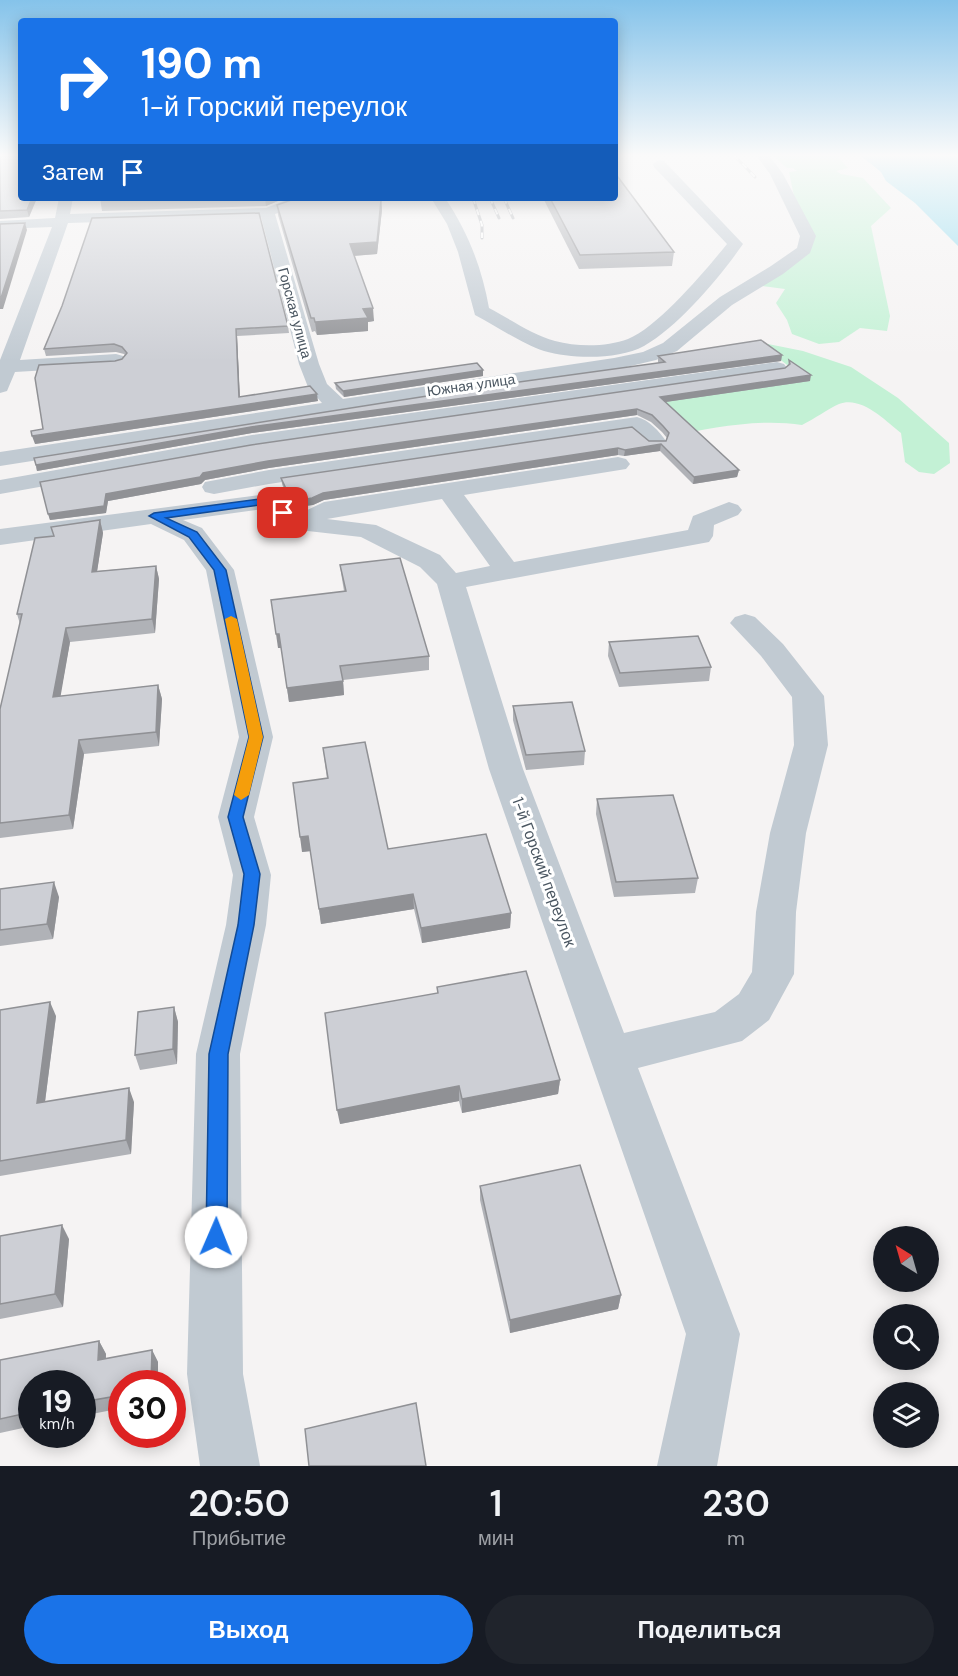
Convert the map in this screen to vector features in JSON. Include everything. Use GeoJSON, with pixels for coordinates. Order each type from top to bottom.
{"type":"FeatureCollection","features":[{"type":"Feature","properties":{"kind":"street"},"geometry":{"type":"LineString","coordinates":[[0,225],[19,223]]}},
{"type":"Feature","properties":{"kind":"street"},"geometry":{"type":"LineString","coordinates":[[0,387],[60,223]]}},
{"type":"Feature","properties":{"kind":"street","name":"Горская улица"},"geometry":{"type":"LineString","coordinates":[[270,223],[309,364],[318,387]]}},
{"type":"Feature","properties":{"kind":"street"},"geometry":{"type":"LineString","coordinates":[[452,223],[465,246],[477,284],[481,311],[549,346],[576,351],[606,350],[635,343],[653,331],[706,282],[735,243],[716,223]]}},
{"type":"Feature","properties":{"kind":"street","name":"Южная улица"},"geometry":{"type":"LineString","coordinates":[[0,459],[339,394],[614,364],[649,356],[669,347],[726,301],[777,270],[804,250],[808,236],[802,223]]}},
{"type":"Feature","properties":{"kind":"street"},"geometry":{"type":"LineString","coordinates":[[7,367],[116,360]]}},
{"type":"Feature","properties":{"kind":"street"},"geometry":{"type":"LineString","coordinates":[[0,487],[252,442],[777,368]]}},
{"type":"Feature","properties":{"kind":"street"},"geometry":{"type":"LineString","coordinates":[[294,390],[318,387],[339,394]]}},
{"type":"Feature","properties":{"kind":"street"},"geometry":{"type":"LineString","coordinates":[[58,516],[268,489],[637,424],[655,441]]}},
{"type":"Feature","properties":{"kind":"street"},"geometry":{"type":"LineString","coordinates":[[0,439],[59,429]]}},
{"type":"Feature","properties":{"kind":"street"},"geometry":{"type":"LineString","coordinates":[[252,442],[268,489],[299,524],[324,510],[618,464]]}},
{"type":"Feature","properties":{"kind":"street"},"geometry":{"type":"LineString","coordinates":[[0,537],[154,516],[268,489]]}},
{"type":"Feature","properties":{"kind":"street"},"geometry":{"type":"LineString","coordinates":[[448,490],[507,571]]}},
{"type":"Feature","properties":{"kind":"street"},"geometry":{"type":"LineString","coordinates":[[450,582],[700,536],[702,521],[729,510]]}},
{"type":"Feature","properties":{"kind":"street"},"geometry":{"type":"LineString","coordinates":[[154,516],[193,534],[220,570],[256,737],[236,817],[252,874],[246,925],[218,1054],[215,1374],[230,1466]]}},
{"type":"Feature","properties":{"kind":"street","name":"1-й Горский переулок"},"geometry":{"type":"LineString","coordinates":[[299,524],[367,530],[430,561],[450,582],[506,769],[713,1334],[687,1466]]}},
{"type":"Feature","properties":{"kind":"street"},"geometry":{"type":"LineString","coordinates":[[610,1055],[727,1028],[754,1007],[773,974],[776,912],[788,833],[811,745],[808,696],[772,650],[745,623]]}},
{"type":"Feature","properties":{"kind":"green space"},"geometry":{"type":"Polygon","coordinates":[[[802,223],[874,223],[871,226],[890,316],[887,331],[860,328],[839,342],[819,344],[792,334],[787,320],[776,303],[785,289],[762,286],[810,249],[802,223]]]}},
{"type":"Feature","properties":{"kind":"green space"},"geometry":{"type":"Polygon","coordinates":[[[768,344],[803,351],[851,367],[898,398],[949,443],[950,463],[934,474],[919,472],[905,462],[901,433],[881,416],[856,403],[839,404],[802,425],[752,423],[670,436],[642,405],[799,374],[761,345],[768,344]]]}},
{"type":"Feature","properties":{"kind":"water"},"geometry":{"type":"Polygon","coordinates":[[[935,223],[958,223],[958,246],[935,223]]]}},
{"type":"Feature","properties":{"kind":"building"},"geometry":{"type":"Polygon","coordinates":[[[25,223],[0,301],[0,224],[25,223]]]}},
{"type":"Feature","properties":{"kind":"building"},"geometry":{"type":"Polygon","coordinates":[[[90,223],[262,223],[288,326],[236,329],[239,397],[310,386],[317,394],[32,436],[31,431],[43,429],[35,378],[39,365],[115,361],[122,359],[127,353],[122,347],[114,344],[44,349],[62,306],[90,223]]]}},
{"type":"Feature","properties":{"kind":"building"},"geometry":{"type":"Polygon","coordinates":[[[283,223],[379,223],[377,242],[350,244],[373,308],[363,309],[368,318],[315,322],[314,318],[311,318],[283,223]]]}},
{"type":"Feature","properties":{"kind":"building"},"geometry":{"type":"Polygon","coordinates":[[[563,223],[653,223],[674,252],[580,255],[563,223]]]}},
{"type":"Feature","properties":{"kind":"building"},"geometry":{"type":"Polygon","coordinates":[[[761,340],[782,355],[251,427],[36,465],[34,458],[497,385],[665,362],[658,356],[761,340]]]}},
{"type":"Feature","properties":{"kind":"building"},"geometry":{"type":"Polygon","coordinates":[[[789,360],[811,375],[660,397],[739,470],[694,477],[661,444],[625,450],[618,448],[323,493],[296,501],[289,495],[281,478],[632,427],[649,441],[666,441],[669,433],[663,426],[652,415],[637,409],[268,461],[203,473],[200,477],[106,494],[104,506],[48,514],[40,482],[251,445],[785,368],[790,364],[789,360]]]}},
{"type":"Feature","properties":{"kind":"building"},"geometry":{"type":"Polygon","coordinates":[[[477,363],[483,370],[343,391],[335,383],[477,363]]]}},
{"type":"Feature","properties":{"kind":"building"},"geometry":{"type":"Polygon","coordinates":[[[100,520],[92,572],[156,566],[152,619],[66,628],[53,697],[158,685],[156,732],[79,740],[69,815],[0,823],[0,709],[22,614],[17,614],[35,538],[54,536],[51,527],[100,520]]]}},
{"type":"Feature","properties":{"kind":"building"},"geometry":{"type":"Polygon","coordinates":[[[400,558],[429,656],[340,666],[343,681],[287,688],[271,600],[346,591],[340,565],[400,558]]]}},
{"type":"Feature","properties":{"kind":"building"},"geometry":{"type":"Polygon","coordinates":[[[698,636],[711,667],[620,673],[609,642],[698,636]]]}},
{"type":"Feature","properties":{"kind":"building"},"geometry":{"type":"Polygon","coordinates":[[[572,702],[585,751],[526,755],[513,706],[572,702]]]}},
{"type":"Feature","properties":{"kind":"building"},"geometry":{"type":"Polygon","coordinates":[[[365,742],[388,849],[486,834],[511,913],[421,928],[413,894],[319,909],[308,836],[300,837],[293,783],[328,778],[323,748],[365,742]]]}},
{"type":"Feature","properties":{"kind":"building"},"geometry":{"type":"Polygon","coordinates":[[[673,795],[698,878],[616,882],[597,799],[673,795]]]}},
{"type":"Feature","properties":{"kind":"building"},"geometry":{"type":"Polygon","coordinates":[[[54,882],[47,924],[0,930],[0,889],[54,882]]]}},
{"type":"Feature","properties":{"kind":"building"},"geometry":{"type":"Polygon","coordinates":[[[526,971],[560,1080],[462,1099],[459,1086],[337,1110],[325,1013],[438,993],[437,987],[526,971]]]}},
{"type":"Feature","properties":{"kind":"building"},"geometry":{"type":"Polygon","coordinates":[[[50,1002],[37,1103],[129,1088],[126,1140],[0,1161],[0,1010],[50,1002]]]}},
{"type":"Feature","properties":{"kind":"building"},"geometry":{"type":"Polygon","coordinates":[[[174,1007],[173,1049],[135,1055],[138,1012],[174,1007]]]}},
{"type":"Feature","properties":{"kind":"building"},"geometry":{"type":"Polygon","coordinates":[[[580,1165],[621,1295],[510,1320],[480,1186],[580,1165]]]}},
{"type":"Feature","properties":{"kind":"building"},"geometry":{"type":"Polygon","coordinates":[[[62,1225],[55,1294],[0,1304],[0,1236],[62,1225]]]}},
{"type":"Feature","properties":{"kind":"building"},"geometry":{"type":"Polygon","coordinates":[[[99,1341],[98,1360],[152,1350],[151,1370],[108,1370],[108,1397],[96,1400],[96,1370],[18,1370],[18,1415],[0,1419],[0,1360],[99,1341]]]}},
{"type":"Feature","properties":{"kind":"building"},"geometry":{"type":"Polygon","coordinates":[[[416,1403],[426,1466],[309,1466],[305,1429],[416,1403]]]}},
{"type":"Feature","properties":{"kind":"railway"},"geometry":{"type":"LineString","coordinates":[[481,223],[482,238]]}},
{"type":"Feature","properties":{"kind":"slow traffic"},"geometry":{"type":"LineString","coordinates":[[231,619],[256,737],[241,795]]}},
{"type":"Feature","properties":{"kind":"route"},"geometry":{"type":"LineString","coordinates":[[216,1237],[218,1054],[246,925],[252,874],[236,817],[256,737],[220,570],[193,534],[154,516],[268,501],[283,513]]}}]}
